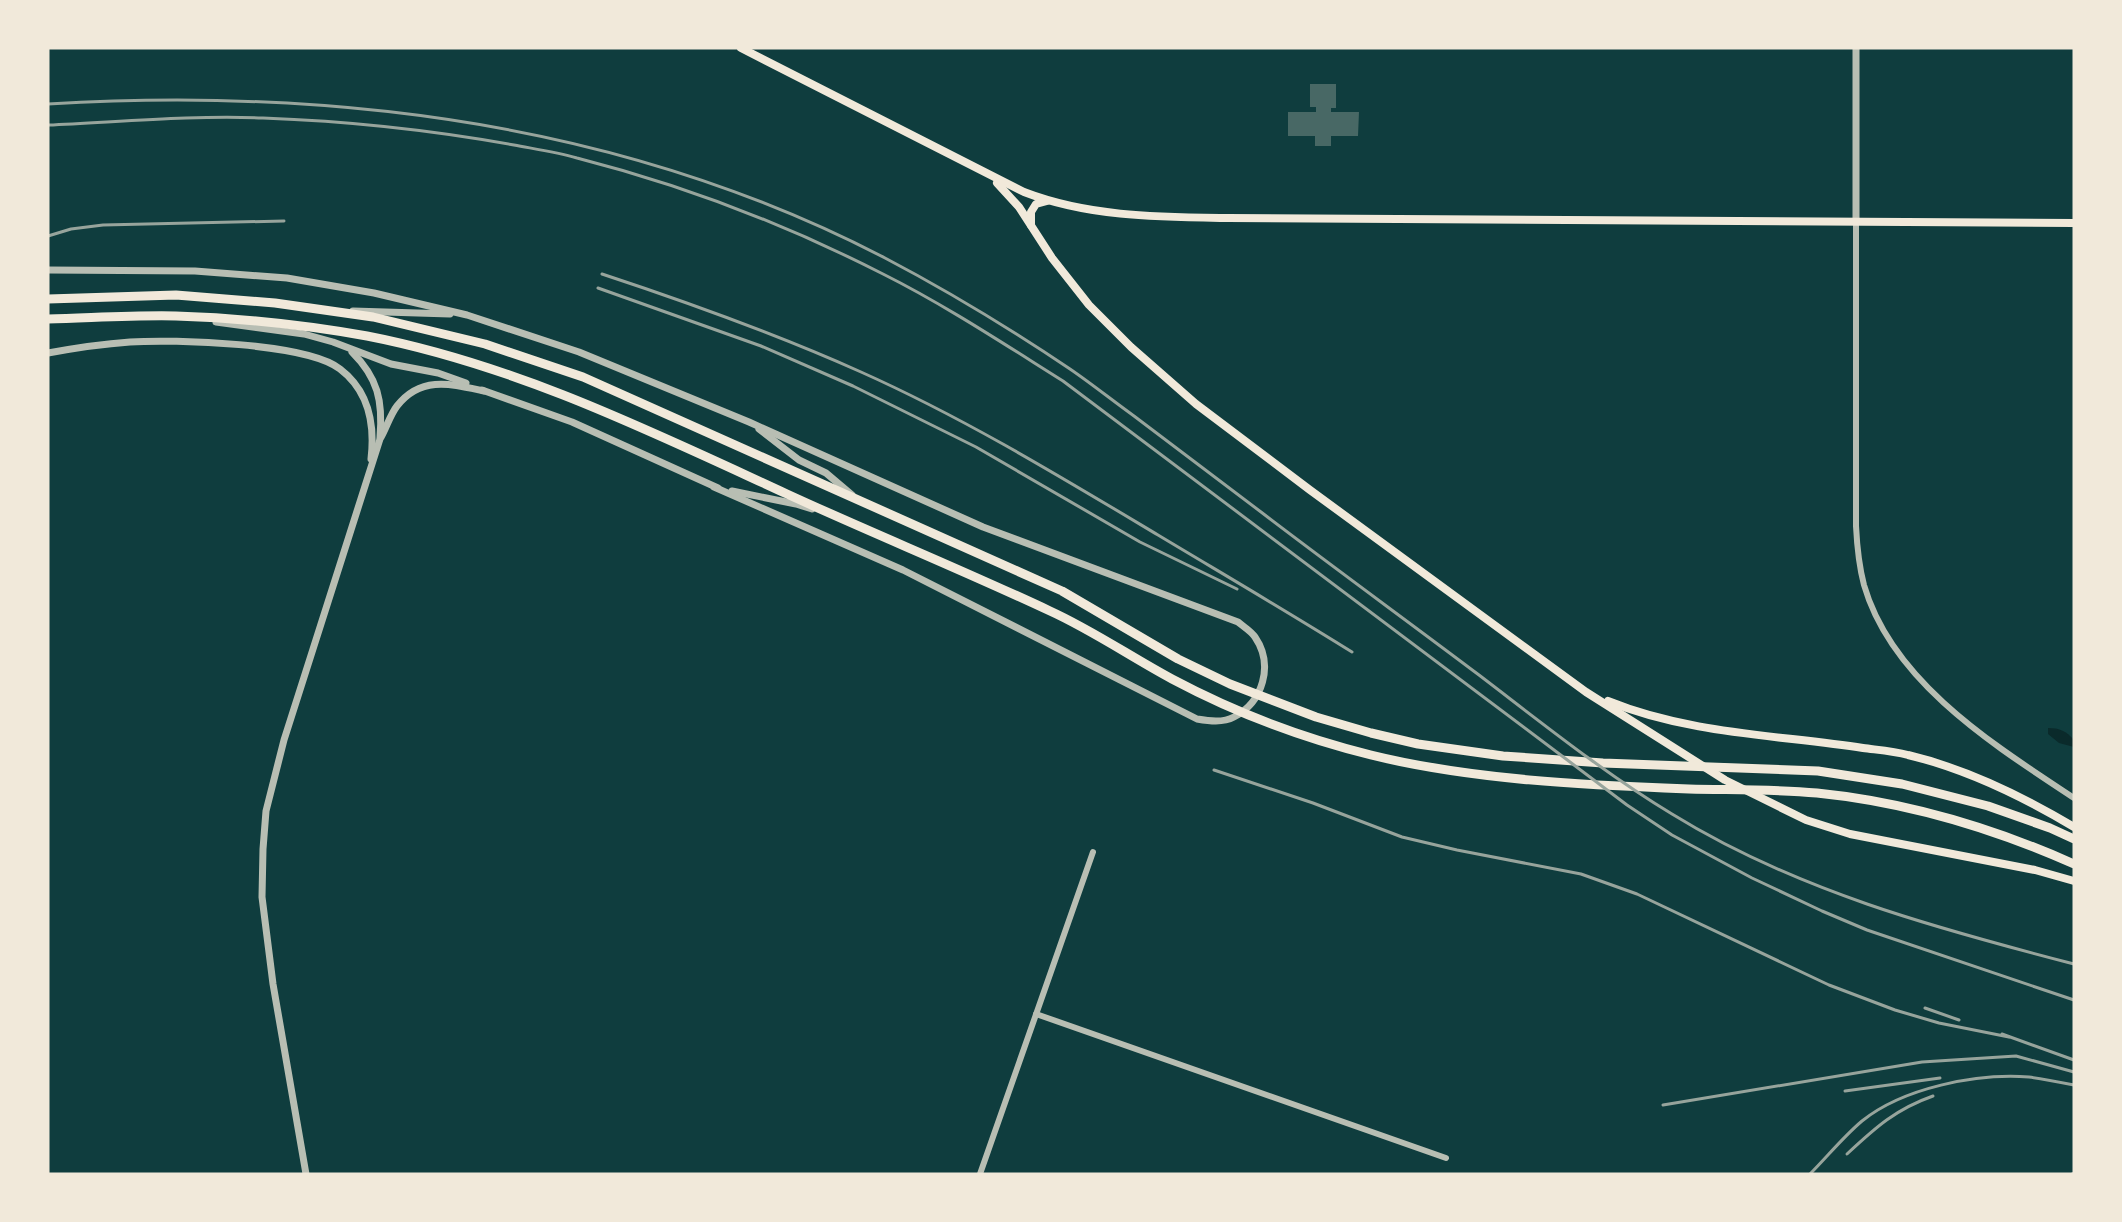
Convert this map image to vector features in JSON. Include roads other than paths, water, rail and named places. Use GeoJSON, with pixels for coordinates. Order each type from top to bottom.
{"type":"FeatureCollection","features":[{"type":"Feature","properties":{"kind":"main road"},"geometry":{"type":"LineString","coordinates":[[741,48],[1024,192],[1047,201],[1098,211],[1146,217],[2074,223]]}},
{"type":"Feature","properties":{"kind":"main road"},"geometry":{"type":"LineString","coordinates":[[989,175],[1006,191],[1052,258],[1089,305],[1131,347],[1196,404],[1586,692],[1725,780],[1806,820],[1850,834],[2034,870],[2074,881]]}},
{"type":"Feature","properties":{"kind":"main road"},"geometry":{"type":"LineString","coordinates":[[1024,192],[1023,206],[1031,226]]}},
{"type":"Feature","properties":{"kind":"main road"},"geometry":{"type":"LineString","coordinates":[[1031,226],[1031,212],[1036,204],[1047,201]]}},
{"type":"Feature","properties":{"kind":"main road"},"geometry":{"type":"LineString","coordinates":[[48,298],[176,295],[275,303],[373,317],[485,344],[583,377],[856,498],[1062,591],[1178,659],[1230,684],[1316,717],[1418,744],[1503,756],[1603,764],[1818,771],[1902,784],[1988,806],[2074,839]]}},
{"type":"Feature","properties":{"kind":"main road"},"geometry":{"type":"LineString","coordinates":[[48,319],[175,316],[275,323],[368,337],[478,363],[580,400],[847,522],[1056,613],[1175,681],[1270,723],[1369,755],[1415,765],[1604,786],[1827,795],[1896,806],[1978,827],[2041,849],[2074,864]]}},
{"type":"Feature","properties":{"kind":"main road"},"geometry":{"type":"LineString","coordinates":[[1586,692],[1640,714],[1677,722],[1719,730],[1906,754],[1948,766],[1990,782],[2074,827]]}},
{"type":"Feature","properties":{"kind":"street"},"geometry":{"type":"LineString","coordinates":[[1856,48],[1856,526],[1858,555],[1864,584],[1888,640],[1924,685],[2015,759],[2074,798]]}},
{"type":"Feature","properties":{"kind":"street"},"geometry":{"type":"LineString","coordinates":[[48,270],[195,271],[287,278],[374,293],[468,315],[579,352],[749,422],[983,527],[1238,622],[1254,636],[1260,646],[1265,675],[1263,684],[1251,704],[1234,718],[1223,721],[1197,719],[903,570],[572,422],[438,373],[391,364],[351,351],[333,342],[304,334],[175,316]]}},
{"type":"Feature","properties":{"kind":"street"},"geometry":{"type":"LineString","coordinates":[[333,311],[395,311],[468,315]]}},
{"type":"Feature","properties":{"kind":"street"},"geometry":{"type":"LineString","coordinates":[[48,353],[132,342],[202,343],[284,350],[317,357],[339,368],[362,394],[369,411],[373,431],[368,477]]}},
{"type":"Feature","properties":{"kind":"street"},"geometry":{"type":"LineString","coordinates":[[351,351],[366,365],[380,399],[382,416],[380,439]]}},
{"type":"Feature","properties":{"kind":"street"},"geometry":{"type":"LineString","coordinates":[[306,1174],[273,984],[262,897],[266,811],[284,740],[380,439],[397,406],[412,392],[431,383],[449,383],[484,391]]}},
{"type":"Feature","properties":{"kind":"street"},"geometry":{"type":"LineString","coordinates":[[749,422],[800,460],[826,473],[856,498]]}},
{"type":"Feature","properties":{"kind":"street"},"geometry":{"type":"LineString","coordinates":[[714,487],[796,504],[847,522]]}},
{"type":"Feature","properties":{"kind":"street"},"geometry":{"type":"LineString","coordinates":[[980,1174],[1093,852]]}},
{"type":"Feature","properties":{"kind":"street"},"geometry":{"type":"LineString","coordinates":[[1036,1014],[1446,1158]]}},
{"type":"Feature","properties":{"kind":"water"},"geometry":{"type":"Polygon","coordinates":[[[2048,728],[2065,732],[2074,740],[2074,747],[2059,743],[2048,734],[2048,728]]]}},
{"type":"Feature","properties":{"kind":"railway"},"geometry":{"type":"LineString","coordinates":[[48,104],[156,100],[264,102],[371,110],[478,124],[583,146],[686,175],[787,212],[909,271],[979,311],[1070,369],[1574,747],[1622,782],[1672,814],[1719,841],[1767,864],[1867,904],[1918,921],[2074,964]]}},
{"type":"Feature","properties":{"kind":"railway"},"geometry":{"type":"LineString","coordinates":[[48,125],[237,117],[357,124],[452,135],[553,152],[617,169],[695,193],[771,222],[883,274],[929,299],[1063,381],[1627,805],[1672,835],[1752,878],[1867,930],[2074,1000]]}},
{"type":"Feature","properties":{"kind":"railway"},"geometry":{"type":"LineString","coordinates":[[48,236],[71,229],[103,225],[284,221]]}},
{"type":"Feature","properties":{"kind":"railway"},"geometry":{"type":"LineString","coordinates":[[602,274],[765,332],[861,372],[937,409],[1012,449],[1352,652]]}},
{"type":"Feature","properties":{"kind":"railway"},"geometry":{"type":"LineString","coordinates":[[598,288],[761,346],[853,386],[976,447],[1140,542],[1237,589]]}},
{"type":"Feature","properties":{"kind":"railway"},"geometry":{"type":"LineString","coordinates":[[1214,770],[1313,803],[1402,837],[1581,874],[1637,894],[1829,985],[1895,1010],[1939,1023],[2009,1037]]}},
{"type":"Feature","properties":{"kind":"railway"},"geometry":{"type":"LineString","coordinates":[[1925,1008],[1959,1020]]}},
{"type":"Feature","properties":{"kind":"railway"},"geometry":{"type":"LineString","coordinates":[[2002,1034],[2074,1060]]}},
{"type":"Feature","properties":{"kind":"railway"},"geometry":{"type":"LineString","coordinates":[[1663,1105],[1922,1062],[2016,1056],[2074,1072]]}},
{"type":"Feature","properties":{"kind":"railway"},"geometry":{"type":"LineString","coordinates":[[1810,1174],[1862,1121],[1879,1109],[1919,1092],[1964,1080],[2008,1076],[2029,1077],[2074,1085]]}},
{"type":"Feature","properties":{"kind":"railway"},"geometry":{"type":"LineString","coordinates":[[1845,1091],[1940,1078]]}},
{"type":"Feature","properties":{"kind":"railway"},"geometry":{"type":"LineString","coordinates":[[1847,1154],[1887,1120],[1908,1107],[1933,1096]]}}]}
